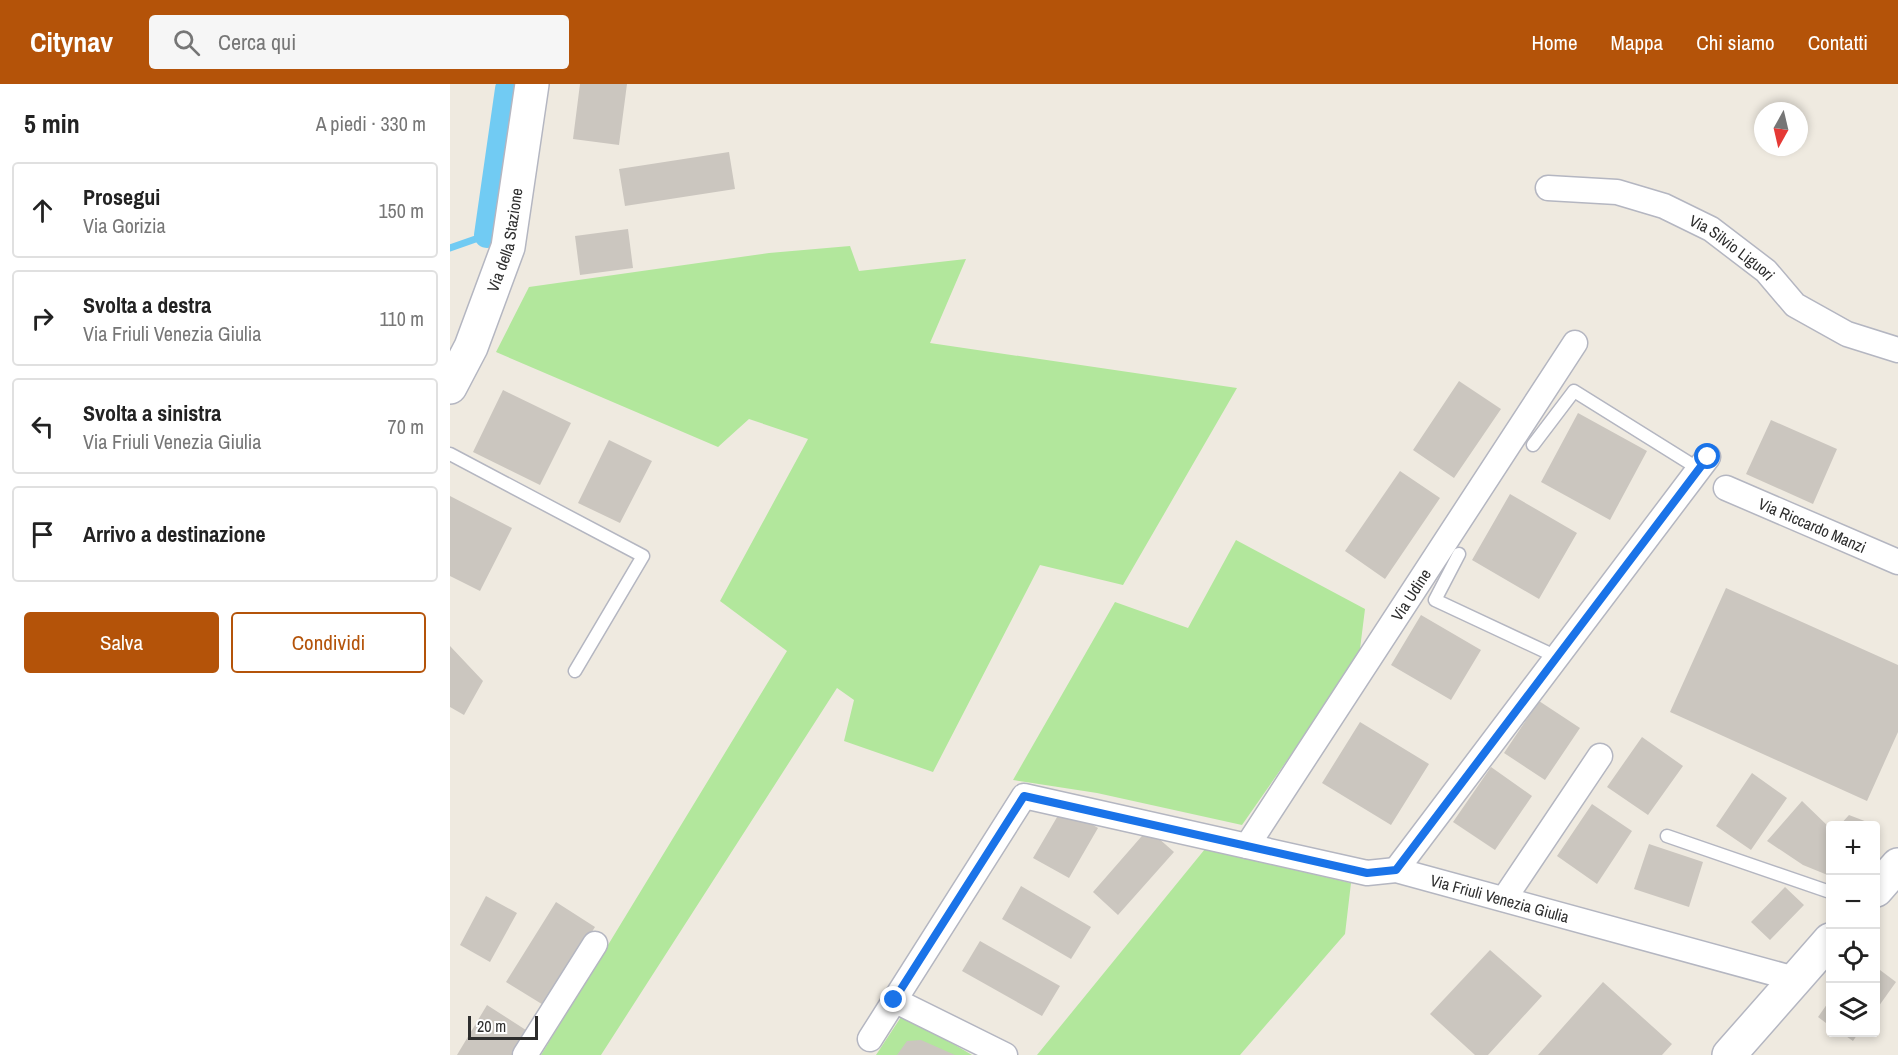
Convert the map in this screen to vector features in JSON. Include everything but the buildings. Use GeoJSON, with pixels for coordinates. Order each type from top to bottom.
{"type":"FeatureCollection","features":[{"type":"Feature","properties":{"kind":"street","name":"Via della Stazione"},"geometry":{"type":"LineString","coordinates":[[450,387],[471,347],[508,247],[532,84]]}},
{"type":"Feature","properties":{"kind":"street","name":"Via Silvio Liguori"},"geometry":{"type":"LineString","coordinates":[[1548,188],[1617,192],[1664,206],[1711,228],[1766,271],[1795,305],[1847,334],[1898,350]]}},
{"type":"Feature","properties":{"kind":"street","name":"Via Udine"},"geometry":{"type":"LineString","coordinates":[[1247,846],[1575,343]]}},
{"type":"Feature","properties":{"kind":"street"},"geometry":{"type":"LineString","coordinates":[[1396,870],[1704,463]]}},
{"type":"Feature","properties":{"kind":"street","name":"Via Riccardo Manzi"},"geometry":{"type":"LineString","coordinates":[[1726,488],[1898,562]]}},
{"type":"Feature","properties":{"kind":"street"},"geometry":{"type":"LineString","coordinates":[[1503,899],[1600,756]]}},
{"type":"Feature","properties":{"kind":"street","name":"Via Friuli Venezia Giulia"},"geometry":{"type":"LineString","coordinates":[[870,1039],[1024,796],[1367,873],[1396,870],[1795,979]]}},
{"type":"Feature","properties":{"kind":"street"},"geometry":{"type":"LineString","coordinates":[[1880,885],[1898,865]]}},
{"type":"Feature","properties":{"kind":"street"},"geometry":{"type":"LineString","coordinates":[[525,1055],[595,944]]}},
{"type":"Feature","properties":{"kind":"street"},"geometry":{"type":"LineString","coordinates":[[1729,1055],[1826,944]]}},
{"type":"Feature","properties":{"kind":"street"},"geometry":{"type":"LineString","coordinates":[[894,1000],[1005,1055]]}},
{"type":"Feature","properties":{"kind":"lane"},"geometry":{"type":"LineString","coordinates":[[1533,445],[1574,391],[1704,463]]}},
{"type":"Feature","properties":{"kind":"lane"},"geometry":{"type":"LineString","coordinates":[[450,454],[643,556],[575,671]]}},
{"type":"Feature","properties":{"kind":"lane"},"geometry":{"type":"LineString","coordinates":[[1459,554],[1435,600],[1557,657]]}},
{"type":"Feature","properties":{"kind":"lane"},"geometry":{"type":"LineString","coordinates":[[1667,836],[1826,891]]}},
{"type":"Feature","properties":{"kind":"green space"},"geometry":{"type":"Polygon","coordinates":[[[850,246],[859,271],[966,259],[930,343],[1237,388],[1123,585],[1040,565],[933,772],[844,741],[854,700],[837,688],[601,1055],[541,1055],[787,651],[720,601],[808,439],[749,419],[718,447],[496,352],[529,287],[769,253],[850,246]]]}},
{"type":"Feature","properties":{"kind":"green space"},"geometry":{"type":"Polygon","coordinates":[[[1236,540],[1365,609],[1359,657],[1242,825],[1097,793],[1013,780],[1115,602],[1188,628],[1236,540]]]}},
{"type":"Feature","properties":{"kind":"green space"},"geometry":{"type":"Polygon","coordinates":[[[1205,849],[1351,883],[1345,934],[1240,1055],[1037,1055],[1205,849]]]}},
{"type":"Feature","properties":{"kind":"green space"},"geometry":{"type":"Polygon","coordinates":[[[903,1014],[972,1055],[876,1055],[903,1014]]]}},
{"type":"Feature","properties":{"kind":"waterway"},"geometry":{"type":"LineString","coordinates":[[487,235],[508,89]]}},
{"type":"Feature","properties":{"kind":"waterway"},"geometry":{"type":"LineString","coordinates":[[450,248],[487,235]]}},
{"type":"Feature","properties":{"kind":"route"},"geometry":{"type":"LineString","coordinates":[[894,1000],[1024,796],[1367,873],[1396,870],[1708,457]]}}]}
